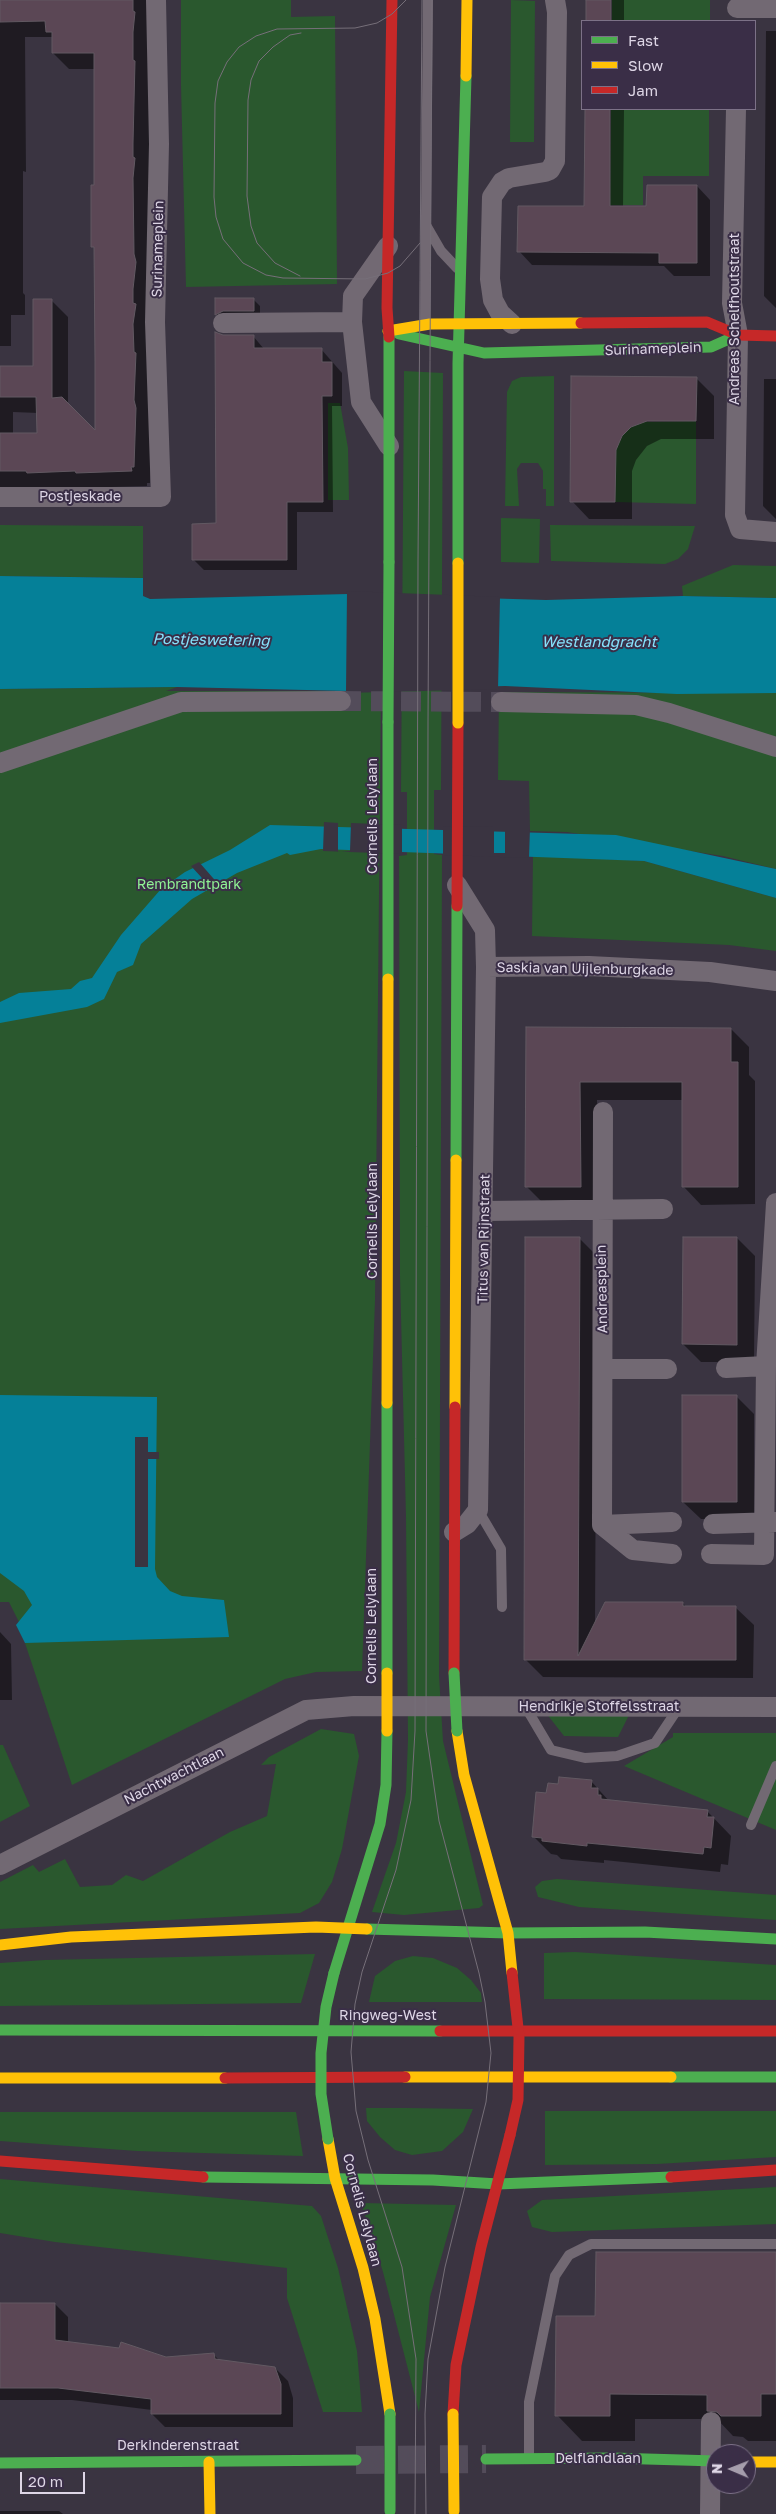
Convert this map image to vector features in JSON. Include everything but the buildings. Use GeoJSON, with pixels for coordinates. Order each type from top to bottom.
{"type":"FeatureCollection","features":[{"type":"Feature","properties":{"kind":"main road"},"geometry":{"type":"LineString","coordinates":[[390,448],[388,246],[392,0]]}},
{"type":"Feature","properties":{"kind":"main road"},"geometry":{"type":"LineString","coordinates":[[461,0],[465,71]]}},
{"type":"Feature","properties":{"kind":"main road"},"geometry":{"type":"LineString","coordinates":[[466,324],[462,273],[467,0]]}},
{"type":"Feature","properties":{"kind":"main road","name":"Surinameplein"},"geometry":{"type":"LineString","coordinates":[[388,331],[425,324],[707,322],[738,335]]}},
{"type":"Feature","properties":{"kind":"main road","name":"Surinameplein"},"geometry":{"type":"LineString","coordinates":[[388,331],[484,353],[711,347],[738,335]]}},
{"type":"Feature","properties":{"kind":"main road"},"geometry":{"type":"LineString","coordinates":[[738,335],[776,336]]}},
{"type":"Feature","properties":{"kind":"main road"},"geometry":{"type":"LineString","coordinates":[[454,2513],[453,2414],[456,2364],[481,2248],[518,2100],[519,2037],[508,1933],[464,1775],[457,1731],[454,1673],[458,348]]}},
{"type":"Feature","properties":{"kind":"main road","name":"Cornelis Lelylaan"},"geometry":{"type":"LineString","coordinates":[[390,448],[386,1785],[380,1824],[334,1973],[326,2007],[321,2053],[322,2094],[335,2178],[367,2285],[383,2364],[390,2414],[390,2513]]}},
{"type":"Feature","properties":{"kind":"main road"},"geometry":{"type":"LineString","coordinates":[[0,1945],[71,1937],[348,1927],[508,1933],[645,1932],[776,1939]]}},
{"type":"Feature","properties":{"kind":"main road","name":"Ringweg-West"},"geometry":{"type":"LineString","coordinates":[[0,2030],[776,2031]]}},
{"type":"Feature","properties":{"kind":"main road"},"geometry":{"type":"LineString","coordinates":[[0,2078],[776,2077]]}},
{"type":"Feature","properties":{"kind":"main road"},"geometry":{"type":"LineString","coordinates":[[0,2161],[201,2177],[433,2180],[498,2184],[647,2178],[776,2170]]}},
{"type":"Feature","properties":{"kind":"main road","name":"Delflandlaan"},"geometry":{"type":"LineString","coordinates":[[486,2459],[612,2458],[706,2462]]}},
{"type":"Feature","properties":{"kind":"main road","name":"Derkinderenstraat"},"geometry":{"type":"LineString","coordinates":[[0,2462],[356,2460]]}},
{"type":"Feature","properties":{"kind":"main road"},"geometry":{"type":"LineString","coordinates":[[209,2462],[210,2514]]}},
{"type":"Feature","properties":{"kind":"main road"},"geometry":{"type":"LineString","coordinates":[[756,2462],[776,2462]]}},
{"type":"Feature","properties":{"kind":"street","name":"Surinameplein"},"geometry":{"type":"LineString","coordinates":[[156,0],[159,144],[156,322],[161,498]]}},
{"type":"Feature","properties":{"kind":"street"},"geometry":{"type":"LineString","coordinates":[[512,324],[500,313],[493,300],[490,279],[492,196],[502,182],[508,178],[550,170],[557,156],[557,12],[555,0]]}},
{"type":"Feature","properties":{"kind":"street"},"geometry":{"type":"LineString","coordinates":[[737,10],[776,8]]}},
{"type":"Feature","properties":{"kind":"street","name":"Andreas Schelfhoutstraat"},"geometry":{"type":"LineString","coordinates":[[736,110],[732,303],[738,335],[734,498],[740,529],[776,532]]}},
{"type":"Feature","properties":{"kind":"street"},"geometry":{"type":"LineString","coordinates":[[388,246],[353,296],[352,322],[362,402],[390,448]]}},
{"type":"Feature","properties":{"kind":"street"},"geometry":{"type":"LineString","coordinates":[[458,348],[466,324],[490,279]]}},
{"type":"Feature","properties":{"kind":"street"},"geometry":{"type":"LineString","coordinates":[[222,323],[352,322]]}},
{"type":"Feature","properties":{"kind":"street","name":"Postjeskade"},"geometry":{"type":"LineString","coordinates":[[0,497],[161,498]]}},
{"type":"Feature","properties":{"kind":"street"},"geometry":{"type":"LineString","coordinates":[[0,763],[181,702],[341,701]]}},
{"type":"Feature","properties":{"kind":"street"},"geometry":{"type":"LineString","coordinates":[[501,702],[636,705],[669,713],[776,747]]}},
{"type":"Feature","properties":{"kind":"street","name":"Saskia van Uijlenburgkade"},"geometry":{"type":"LineString","coordinates":[[456,883],[485,930],[486,967],[589,966],[710,972],[776,981]]}},
{"type":"Feature","properties":{"kind":"street","name":"Titus van Rijnstraat"},"geometry":{"type":"LineString","coordinates":[[478,1510],[484,1211],[486,967]]}},
{"type":"Feature","properties":{"kind":"street","name":"Andreasplein"},"geometry":{"type":"LineString","coordinates":[[602,1525],[603,1112]]}},
{"type":"Feature","properties":{"kind":"street"},"geometry":{"type":"LineString","coordinates":[[711,1554],[764,1555],[770,1523],[766,1366],[776,1203]]}},
{"type":"Feature","properties":{"kind":"street"},"geometry":{"type":"LineString","coordinates":[[484,1211],[663,1209]]}},
{"type":"Feature","properties":{"kind":"street"},"geometry":{"type":"LineString","coordinates":[[726,1368],[766,1366]]}},
{"type":"Feature","properties":{"kind":"street"},"geometry":{"type":"LineString","coordinates":[[603,1369],[667,1369]]}},
{"type":"Feature","properties":{"kind":"street"},"geometry":{"type":"LineString","coordinates":[[454,1532],[467,1524],[478,1510]]}},
{"type":"Feature","properties":{"kind":"street"},"geometry":{"type":"LineString","coordinates":[[602,1525],[672,1522]]}},
{"type":"Feature","properties":{"kind":"street"},"geometry":{"type":"LineString","coordinates":[[713,1524],[770,1523]]}},
{"type":"Feature","properties":{"kind":"street"},"geometry":{"type":"LineString","coordinates":[[602,1525],[633,1550],[672,1554]]}},
{"type":"Feature","properties":{"kind":"street","name":"Nachtwachtlaan"},"geometry":{"type":"LineString","coordinates":[[0,1865],[306,1710],[354,1706],[422,1706]]}},
{"type":"Feature","properties":{"kind":"street","name":"Hendrikje Stoffelsstraat"},"geometry":{"type":"LineString","coordinates":[[422,1706],[776,1707]]}},
{"type":"Feature","properties":{"kind":"street"},"geometry":{"type":"LineString","coordinates":[[711,2422],[712,2444]]}},
{"type":"Feature","properties":{"kind":"street"},"geometry":{"type":"LineString","coordinates":[[710,2514],[711,2494]]}},
{"type":"Feature","properties":{"kind":"lane"},"geometry":{"type":"LineString","coordinates":[[425,341],[428,0]]}},
{"type":"Feature","properties":{"kind":"lane"},"geometry":{"type":"LineString","coordinates":[[426,224],[441,251],[462,273]]}},
{"type":"Feature","properties":{"kind":"lane"},"geometry":{"type":"LineString","coordinates":[[478,1510],[501,1549],[502,1607]]}},
{"type":"Feature","properties":{"kind":"lane"},"geometry":{"type":"LineString","coordinates":[[525,1706],[551,1750],[585,1758],[617,1756],[655,1743],[679,1707]]}},
{"type":"Feature","properties":{"kind":"lane"},"geometry":{"type":"LineString","coordinates":[[751,1825],[776,1766]]}},
{"type":"Feature","properties":{"kind":"lane"},"geometry":{"type":"LineString","coordinates":[[529,2459],[529,2402],[555,2276],[568,2255],[592,2244],[776,2244]]}},
{"type":"Feature","properties":{"kind":"green space"},"geometry":{"type":"Polygon","coordinates":[[[181,0],[291,0],[291,17],[335,16],[337,284],[186,287],[181,0]]]}},
{"type":"Feature","properties":{"kind":"green space"},"geometry":{"type":"Polygon","coordinates":[[[511,0],[535,1],[534,142],[510,142],[511,0]]]}},
{"type":"Feature","properties":{"kind":"green space"},"geometry":{"type":"Polygon","coordinates":[[[612,0],[710,0],[710,20],[612,20],[612,0]]]}},
{"type":"Feature","properties":{"kind":"green space"},"geometry":{"type":"Polygon","coordinates":[[[611,110],[709,110],[709,176],[643,176],[643,205],[610,205],[611,110]]]}},
{"type":"Feature","properties":{"kind":"green space"},"geometry":{"type":"Polygon","coordinates":[[[404,371],[443,373],[441,790],[434,790],[434,854],[442,855],[439,1676],[443,1741],[483,1905],[479,1908],[404,1915],[372,1912],[396,1843],[406,1792],[408,1740],[406,1517],[400,1276],[399,856],[407,855],[407,792],[401,792],[404,371]]]}},
{"type":"Feature","properties":{"kind":"green space"},"geometry":{"type":"Polygon","coordinates":[[[554,376],[554,506],[546,506],[546,489],[543,489],[543,471],[538,463],[521,463],[517,469],[519,506],[505,506],[507,392],[512,381],[521,377],[554,376]]]}},
{"type":"Feature","properties":{"kind":"green space"},"geometry":{"type":"Polygon","coordinates":[[[328,403],[340,403],[348,448],[349,500],[328,500],[328,403]]]}},
{"type":"Feature","properties":{"kind":"green space"},"geometry":{"type":"Polygon","coordinates":[[[696,421],[696,504],[615,502],[615,453],[622,436],[631,427],[642,422],[696,421]]]}},
{"type":"Feature","properties":{"kind":"green space"},"geometry":{"type":"Polygon","coordinates":[[[501,518],[540,519],[539,563],[501,562],[501,518]]]}},
{"type":"Feature","properties":{"kind":"green space"},"geometry":{"type":"Polygon","coordinates":[[[0,525],[143,526],[143,578],[0,576],[0,525]]]}},
{"type":"Feature","properties":{"kind":"green space"},"geometry":{"type":"Polygon","coordinates":[[[550,525],[695,526],[688,549],[678,559],[665,564],[551,561],[550,525]]]}},
{"type":"Feature","properties":{"kind":"green space"},"geometry":{"type":"Polygon","coordinates":[[[733,565],[776,566],[776,598],[683,596],[682,586],[733,565]]]}},
{"type":"Feature","properties":{"kind":"green space","name":"Rembrandtpark"},"geometry":{"type":"Polygon","coordinates":[[[177,687],[166,691],[381,691],[375,1300],[362,1671],[316,1672],[285,1679],[72,1785],[25,1643],[29,1642],[9,1602],[0,1602],[0,689],[177,687]]]}},
{"type":"Feature","properties":{"kind":"green space"},"geometry":{"type":"Polygon","coordinates":[[[499,692],[776,693],[776,869],[723,856],[567,832],[530,831],[529,781],[498,780],[499,692]]]}},
{"type":"Feature","properties":{"kind":"green space"},"geometry":{"type":"Polygon","coordinates":[[[533,855],[644,861],[776,898],[776,951],[729,945],[532,936],[533,855]]]}},
{"type":"Feature","properties":{"kind":"green space"},"geometry":{"type":"Polygon","coordinates":[[[539,1704],[634,1705],[618,1737],[564,1736],[539,1704]]]}},
{"type":"Feature","properties":{"kind":"green space"},"geometry":{"type":"Polygon","coordinates":[[[321,1729],[354,1734],[359,1756],[342,1849],[332,1882],[319,1903],[300,1913],[0,1929],[0,1882],[33,1865],[39,1872],[65,1859],[80,1887],[112,1885],[126,1875],[143,1881],[230,1832],[267,1816],[276,1764],[261,1765],[269,1757],[321,1729]]]}},
{"type":"Feature","properties":{"kind":"green space"},"geometry":{"type":"Polygon","coordinates":[[[673,1733],[776,1733],[776,1830],[624,1766],[673,1737],[673,1733]]]}},
{"type":"Feature","properties":{"kind":"green space"},"geometry":{"type":"Polygon","coordinates":[[[0,1745],[3,1745],[30,1806],[0,1822],[0,1745]]]}},
{"type":"Feature","properties":{"kind":"green space"},"geometry":{"type":"Polygon","coordinates":[[[557,1879],[776,1895],[776,1920],[579,1907],[538,1897],[535,1887],[542,1881],[557,1879]]]}},
{"type":"Feature","properties":{"kind":"green space"},"geometry":{"type":"Polygon","coordinates":[[[575,1952],[776,1965],[776,2000],[544,1999],[544,1953],[575,1952]]]}},
{"type":"Feature","properties":{"kind":"green space"},"geometry":{"type":"Polygon","coordinates":[[[315,1954],[301,2003],[0,2006],[0,1963],[45,1960],[315,1954]]]}},
{"type":"Feature","properties":{"kind":"green space"},"geometry":{"type":"Polygon","coordinates":[[[413,1956],[433,1958],[457,1968],[471,1980],[481,1993],[482,2002],[369,2002],[375,1976],[395,1961],[413,1956]]]}},
{"type":"Feature","properties":{"kind":"green space"},"geometry":{"type":"Polygon","coordinates":[[[366,2108],[473,2109],[463,2132],[442,2151],[412,2155],[395,2150],[380,2137],[367,2121],[366,2108]]]}},
{"type":"Feature","properties":{"kind":"green space"},"geometry":{"type":"Polygon","coordinates":[[[545,2111],[776,2111],[776,2157],[657,2164],[545,2165],[545,2111]]]}},
{"type":"Feature","properties":{"kind":"green space"},"geometry":{"type":"Polygon","coordinates":[[[0,2112],[296,2112],[303,2156],[137,2151],[0,2141],[0,2112]]]}},
{"type":"Feature","properties":{"kind":"green space"},"geometry":{"type":"Polygon","coordinates":[[[0,2179],[312,2206],[321,2216],[338,2268],[357,2351],[362,2412],[323,2412],[287,2298],[287,2268],[55,2242],[0,2233],[0,2179]]]}},
{"type":"Feature","properties":{"kind":"green space"},"geometry":{"type":"Polygon","coordinates":[[[776,2187],[776,2224],[552,2232],[532,2227],[527,2211],[542,2200],[776,2187]]]}},
{"type":"Feature","properties":{"kind":"green space"},"geometry":{"type":"Polygon","coordinates":[[[361,2203],[456,2205],[430,2297],[419,2412],[383,2272],[361,2203]]]}},
{"type":"Feature","properties":{"kind":"water"},"geometry":{"type":"Polygon","coordinates":[[[0,576],[143,578],[143,596],[150,599],[348,594],[546,600],[683,596],[776,598],[776,693],[677,694],[505,686],[349,691],[177,687],[0,689],[0,576]]]}},
{"type":"Feature","properties":{"kind":"water"},"geometry":{"type":"Polygon","coordinates":[[[270,825],[616,835],[776,869],[776,898],[644,861],[321,849],[290,855],[287,853],[237,873],[192,899],[141,944],[133,965],[117,972],[104,999],[87,1007],[0,1023],[0,1002],[19,993],[71,989],[80,981],[92,978],[121,935],[161,889],[185,872],[230,850],[270,825]]]}},
{"type":"Feature","properties":{"kind":"water"},"geometry":{"type":"Polygon","coordinates":[[[0,1395],[157,1397],[155,1569],[157,1577],[170,1591],[182,1596],[224,1600],[229,1637],[25,1643],[16,1625],[32,1605],[24,1591],[0,1573],[0,1395]]]}},
{"type":"Feature","properties":{"kind":"pier"},"geometry":{"type":"Polygon","coordinates":[[[347,591],[500,597],[498,689],[346,693],[347,591]]]}},
{"type":"Feature","properties":{"kind":"pier"},"geometry":{"type":"Polygon","coordinates":[[[324,822],[338,823],[338,852],[323,851],[324,822]]]}},
{"type":"Feature","properties":{"kind":"pier"},"geometry":{"type":"Polygon","coordinates":[[[351,823],[402,825],[402,854],[342,852],[350,851],[351,823]]]}},
{"type":"Feature","properties":{"kind":"pier"},"geometry":{"type":"Polygon","coordinates":[[[443,826],[494,827],[494,853],[505,853],[505,828],[530,828],[529,858],[443,855],[443,826]]]}},
{"type":"Feature","properties":{"kind":"pier"},"geometry":{"type":"Polygon","coordinates":[[[199,862],[220,886],[213,890],[191,866],[199,862]]]}},
{"type":"Feature","properties":{"kind":"pier"},"geometry":{"type":"Polygon","coordinates":[[[135,1437],[148,1437],[148,1452],[159,1452],[159,1459],[148,1459],[148,1567],[135,1567],[135,1437]]]}},
{"type":"Feature","properties":{"kind":"tunnel"},"geometry":{"type":"LineString","coordinates":[[341,701],[501,702]]}},
{"type":"Feature","properties":{"kind":"tunnel"},"geometry":{"type":"LineString","coordinates":[[356,2460],[486,2459]]}},
{"type":"Feature","properties":{"kind":"tram line"},"geometry":{"type":"LineString","coordinates":[[406,0],[392,14],[377,23],[355,28],[277,29],[256,36],[239,47],[227,62],[218,81],[215,103],[214,197],[216,217],[223,239],[243,263],[266,275],[283,278],[365,279],[388,273],[400,266],[420,243]]}},
{"type":"Feature","properties":{"kind":"tram line"},"geometry":{"type":"LineString","coordinates":[[415,2514],[416,2359],[402,2267],[368,2160],[356,2111],[351,2052],[355,2004],[362,1972],[396,1870],[411,1800],[415,1731],[418,562],[422,0]]}},
{"type":"Feature","properties":{"kind":"tram line"},"geometry":{"type":"LineString","coordinates":[[426,2514],[425,2414],[428,2359],[445,2267],[486,2102],[491,2053],[485,2002],[479,1973],[439,1821],[426,1731],[432,0]]}},
{"type":"Feature","properties":{"kind":"tram line"},"geometry":{"type":"LineString","coordinates":[[300,276],[275,263],[257,243],[251,226],[247,196],[248,100],[251,80],[259,61],[273,47],[290,35],[301,33]]}},
{"type":"Feature","properties":{"kind":"traffic: fast"},"geometry":{"type":"LineString","coordinates":[[458,563],[458,363],[466,76]]}},
{"type":"Feature","properties":{"kind":"traffic: fast"},"geometry":{"type":"LineString","coordinates":[[399,334],[484,353],[711,347],[738,335]]}},
{"type":"Feature","properties":{"kind":"traffic: fast"},"geometry":{"type":"LineString","coordinates":[[389,337],[389,562]]}},
{"type":"Feature","properties":{"kind":"traffic: fast"},"geometry":{"type":"LineString","coordinates":[[388,722],[389,562]]}},
{"type":"Feature","properties":{"kind":"traffic: fast"},"geometry":{"type":"LineString","coordinates":[[388,722],[388,979]]}},
{"type":"Feature","properties":{"kind":"traffic: fast"},"geometry":{"type":"LineString","coordinates":[[456,1160],[457,906]]}},
{"type":"Feature","properties":{"kind":"traffic: fast"},"geometry":{"type":"LineString","coordinates":[[387,1403],[387,1673]]}},
{"type":"Feature","properties":{"kind":"traffic: fast"},"geometry":{"type":"LineString","coordinates":[[454,1673],[457,1731]]}},
{"type":"Feature","properties":{"kind":"traffic: fast"},"geometry":{"type":"LineString","coordinates":[[334,1973],[380,1824],[386,1785],[387,1731]]}},
{"type":"Feature","properties":{"kind":"traffic: fast"},"geometry":{"type":"LineString","coordinates":[[367,1929],[508,1933],[645,1932],[776,1939]]}},
{"type":"Feature","properties":{"kind":"traffic: fast"},"geometry":{"type":"LineString","coordinates":[[328,2139],[321,2094],[321,2053],[326,2007],[334,1973]]}},
{"type":"Feature","properties":{"kind":"traffic: fast"},"geometry":{"type":"LineString","coordinates":[[0,2030],[440,2031]]}},
{"type":"Feature","properties":{"kind":"traffic: fast"},"geometry":{"type":"LineString","coordinates":[[671,2077],[776,2077]]}},
{"type":"Feature","properties":{"kind":"traffic: fast"},"geometry":{"type":"LineString","coordinates":[[203,2177],[433,2180],[498,2184],[671,2177]]}},
{"type":"Feature","properties":{"kind":"traffic: fast"},"geometry":{"type":"LineString","coordinates":[[390,2414],[390,2511]]}},
{"type":"Feature","properties":{"kind":"traffic: fast"},"geometry":{"type":"LineString","coordinates":[[486,2459],[612,2458],[706,2461]]}},
{"type":"Feature","properties":{"kind":"traffic: fast"},"geometry":{"type":"LineString","coordinates":[[0,2463],[356,2460]]}},
{"type":"Feature","properties":{"kind":"traffic: slow"},"geometry":{"type":"LineString","coordinates":[[466,76],[467,0]]}},
{"type":"Feature","properties":{"kind":"traffic: slow"},"geometry":{"type":"LineString","coordinates":[[388,331],[430,324],[581,323]]}},
{"type":"Feature","properties":{"kind":"traffic: slow"},"geometry":{"type":"LineString","coordinates":[[458,563],[458,723]]}},
{"type":"Feature","properties":{"kind":"traffic: slow"},"geometry":{"type":"LineString","coordinates":[[387,1403],[388,979]]}},
{"type":"Feature","properties":{"kind":"traffic: slow"},"geometry":{"type":"LineString","coordinates":[[455,1407],[456,1160]]}},
{"type":"Feature","properties":{"kind":"traffic: slow"},"geometry":{"type":"LineString","coordinates":[[387,1673],[387,1731]]}},
{"type":"Feature","properties":{"kind":"traffic: slow"},"geometry":{"type":"LineString","coordinates":[[457,1731],[464,1775],[508,1933],[512,1973]]}},
{"type":"Feature","properties":{"kind":"traffic: slow"},"geometry":{"type":"LineString","coordinates":[[0,1945],[71,1937],[316,1927],[367,1929]]}},
{"type":"Feature","properties":{"kind":"traffic: slow"},"geometry":{"type":"LineString","coordinates":[[405,2077],[671,2077]]}},
{"type":"Feature","properties":{"kind":"traffic: slow"},"geometry":{"type":"LineString","coordinates":[[0,2078],[225,2078]]}},
{"type":"Feature","properties":{"kind":"traffic: slow"},"geometry":{"type":"LineString","coordinates":[[328,2139],[335,2178],[363,2268],[375,2319],[390,2414]]}},
{"type":"Feature","properties":{"kind":"traffic: slow"},"geometry":{"type":"LineString","coordinates":[[453,2414],[454,2511]]}},
{"type":"Feature","properties":{"kind":"traffic: slow"},"geometry":{"type":"LineString","coordinates":[[209,2462],[210,2514]]}},
{"type":"Feature","properties":{"kind":"traffic: slow"},"geometry":{"type":"LineString","coordinates":[[756,2462],[776,2462]]}},
{"type":"Feature","properties":{"kind":"traffic: jam"},"geometry":{"type":"LineString","coordinates":[[389,337],[387,308],[392,0]]}},
{"type":"Feature","properties":{"kind":"traffic: jam"},"geometry":{"type":"LineString","coordinates":[[581,323],[707,322],[738,335],[776,336]]}},
{"type":"Feature","properties":{"kind":"traffic: jam"},"geometry":{"type":"LineString","coordinates":[[457,906],[458,723]]}},
{"type":"Feature","properties":{"kind":"traffic: jam"},"geometry":{"type":"LineString","coordinates":[[454,1673],[455,1407]]}},
{"type":"Feature","properties":{"kind":"traffic: jam"},"geometry":{"type":"LineString","coordinates":[[510,2135],[518,2100],[519,2037],[512,1973]]}},
{"type":"Feature","properties":{"kind":"traffic: jam"},"geometry":{"type":"LineString","coordinates":[[440,2031],[776,2031]]}},
{"type":"Feature","properties":{"kind":"traffic: jam"},"geometry":{"type":"LineString","coordinates":[[225,2078],[405,2077]]}},
{"type":"Feature","properties":{"kind":"traffic: jam"},"geometry":{"type":"LineString","coordinates":[[453,2414],[456,2365],[481,2247],[510,2135]]}},
{"type":"Feature","properties":{"kind":"traffic: jam"},"geometry":{"type":"LineString","coordinates":[[0,2161],[203,2177]]}},
{"type":"Feature","properties":{"kind":"traffic: jam"},"geometry":{"type":"LineString","coordinates":[[671,2177],[776,2170]]}},
{"type":"Feature","properties":{"kind":"water label","name":"Postjeswetering"},"geometry":{"type":"Point","coordinates":[211,640]}},
{"type":"Feature","properties":{"kind":"water label","name":"Westlandgracht"},"geometry":{"type":"Point","coordinates":[599,642]}}]}
